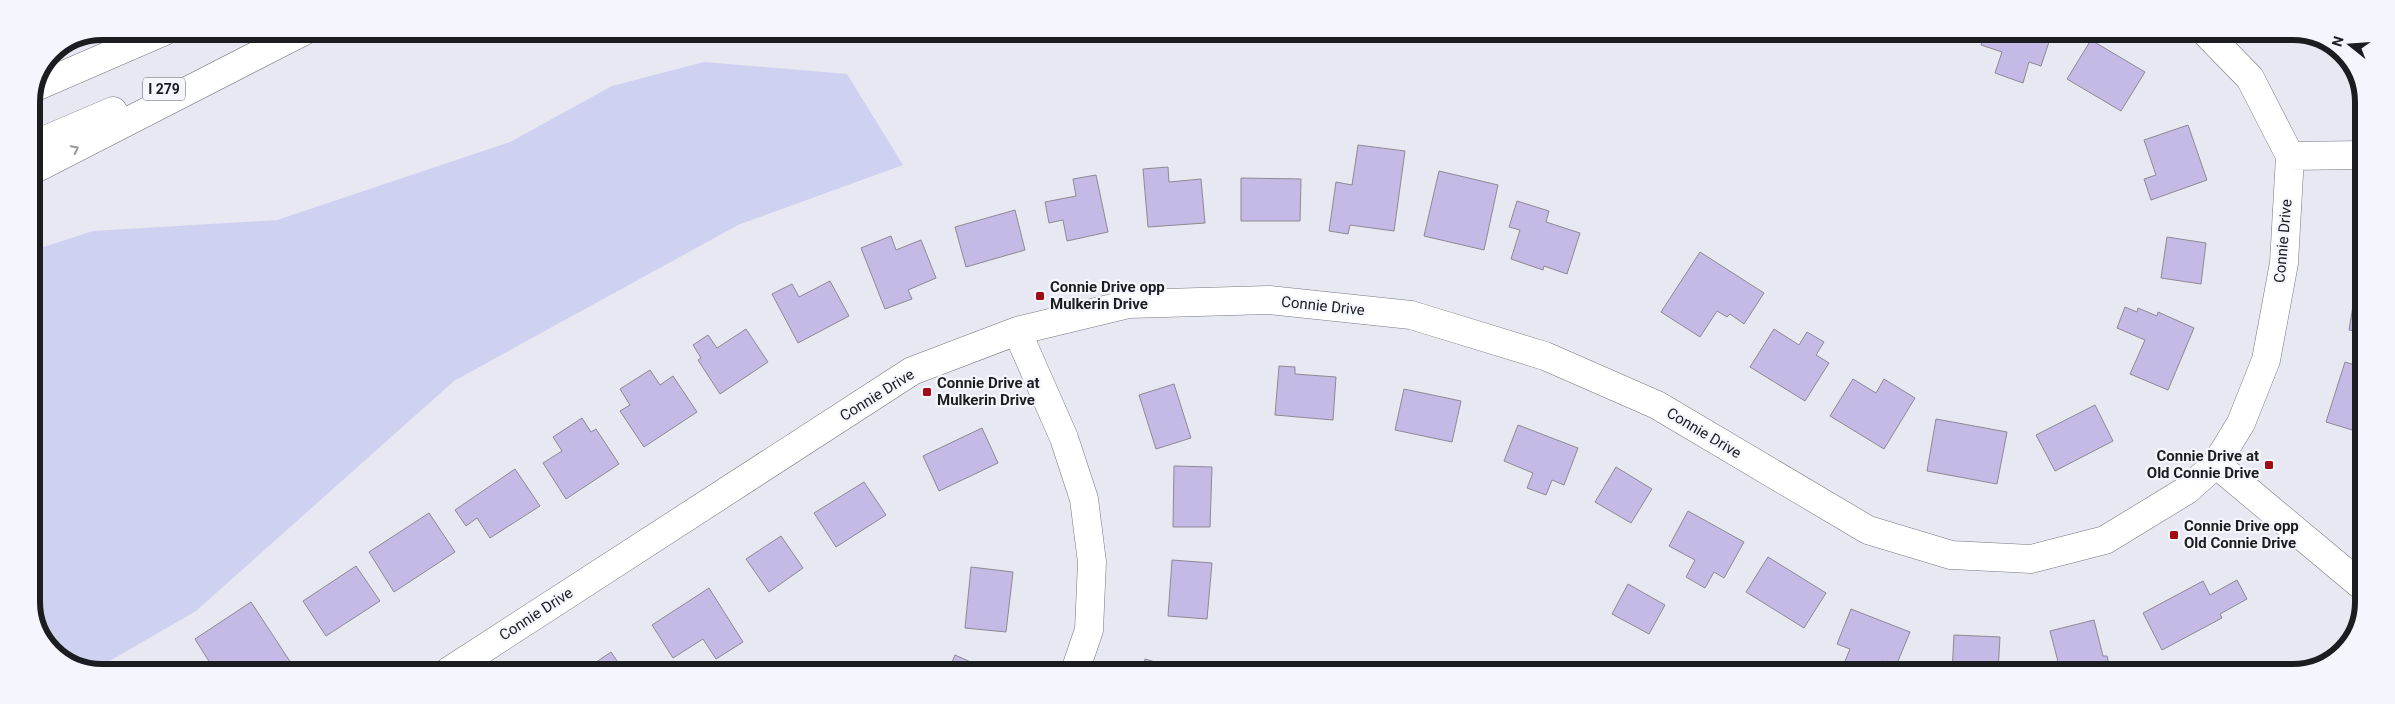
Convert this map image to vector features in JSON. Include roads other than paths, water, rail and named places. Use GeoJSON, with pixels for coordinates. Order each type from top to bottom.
{"type":"FeatureCollection","features":[{"type":"Feature","properties":{"kind":"main road"},"geometry":{"type":"LineString","coordinates":[[51,68],[119,40]]}},
{"type":"Feature","properties":{"kind":"main road"},"geometry":{"type":"LineString","coordinates":[[43,84],[144,40]]}},
{"type":"Feature","properties":{"kind":"main road","name":"I 279"},"geometry":{"type":"LineString","coordinates":[[40,142],[278,40]]}},
{"type":"Feature","properties":{"kind":"main road"},"geometry":{"type":"LineString","coordinates":[[40,166],[288,40]]}},
{"type":"Feature","properties":{"kind":"main road"},"geometry":{"type":"LineString","coordinates":[[2212,40],[2250,78],[2290,156],[2355,155]]}},
{"type":"Feature","properties":{"kind":"main road","name":"Connie Drive"},"geometry":{"type":"LineString","coordinates":[[460,664],[912,371],[1017,331],[1129,304],[1269,300],[1411,315],[1545,356],[1657,405],[1868,530],[1951,555],[2031,559],[2104,540],[2187,490],[2216,464],[2241,423],[2266,360],[2284,263],[2290,156]]}},
{"type":"Feature","properties":{"kind":"main road"},"geometry":{"type":"LineString","coordinates":[[1017,331],[1064,438],[1084,499],[1092,562],[1089,630],[1078,664]]}},
{"type":"Feature","properties":{"kind":"main road"},"geometry":{"type":"LineString","coordinates":[[2216,464],[2355,580]]}},
{"type":"Feature","properties":{"kind":"place","name":"Connie Drive opp Mulkerin Drive"},"geometry":{"type":"Point","coordinates":[1040,296]}},
{"type":"Feature","properties":{"kind":"place","name":"Connie Drive at Mulkerin Drive"},"geometry":{"type":"Point","coordinates":[927,392]}},
{"type":"Feature","properties":{"kind":"place","name":"Connie Drive at Old Connie Drive"},"geometry":{"type":"Point","coordinates":[2269,465]}},
{"type":"Feature","properties":{"kind":"place","name":"Connie Drive opp Old Connie Drive"},"geometry":{"type":"Point","coordinates":[2174,535]}}]}
